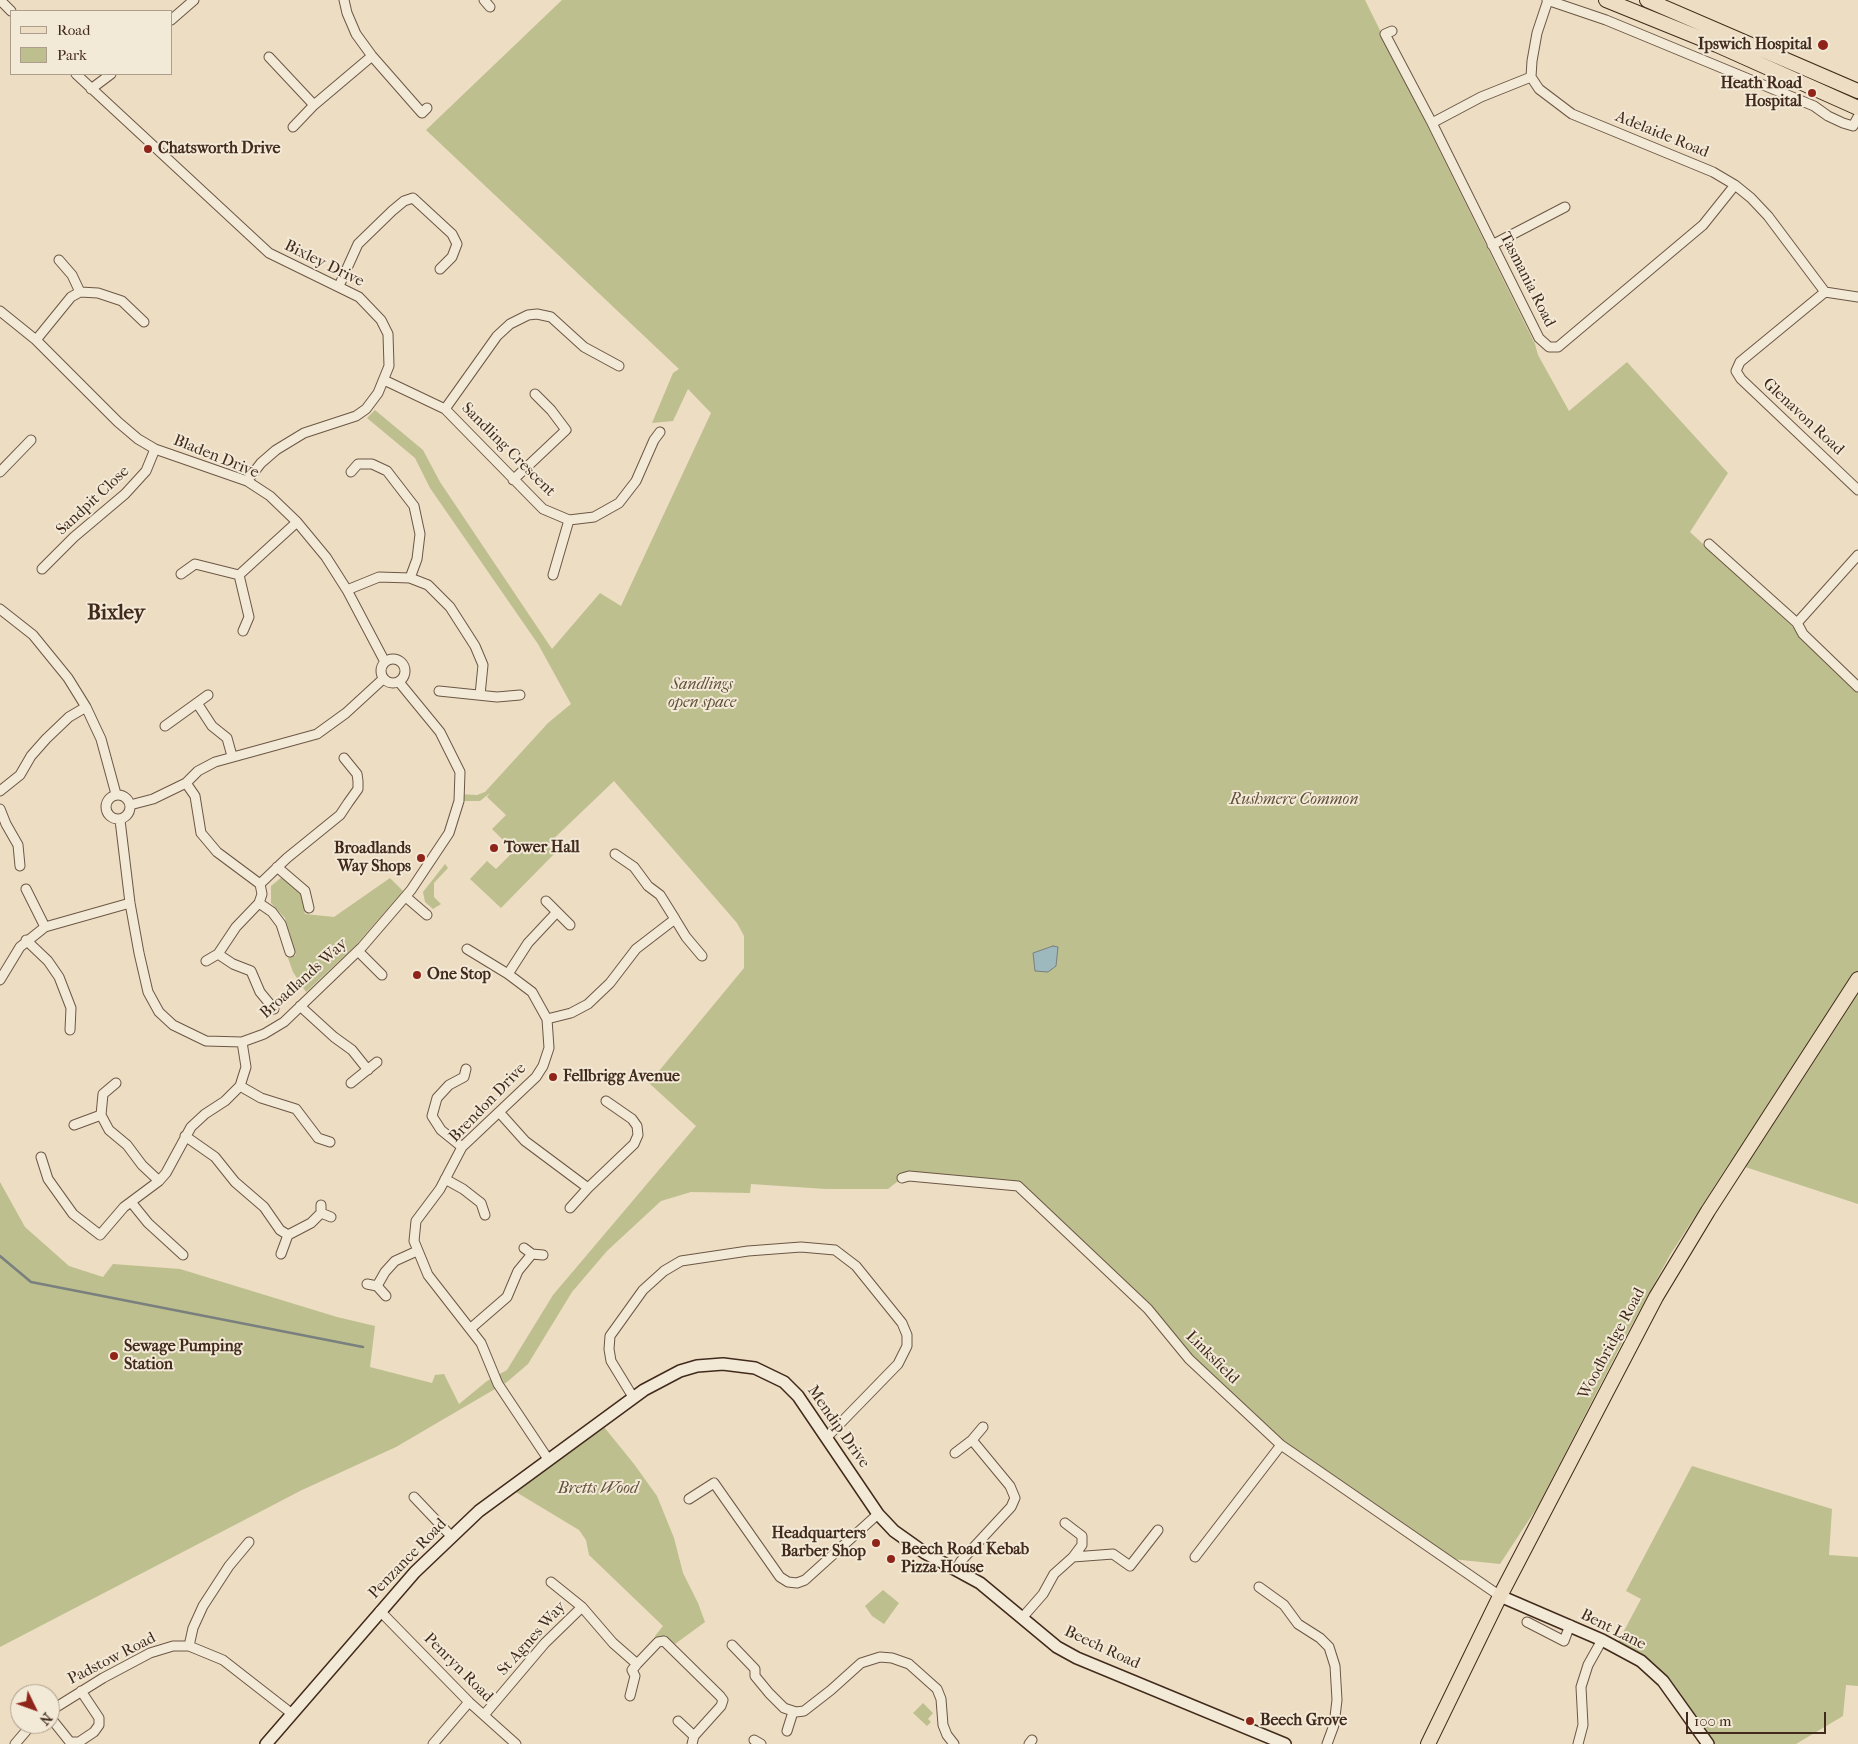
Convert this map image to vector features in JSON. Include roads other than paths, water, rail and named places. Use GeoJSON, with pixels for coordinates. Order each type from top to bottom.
{"type":"FeatureCollection","features":[{"type":"Feature","properties":{"kind":"main road"},"geometry":{"type":"LineString","coordinates":[[1606,0],[1717,45],[1858,108]]}},
{"type":"Feature","properties":{"kind":"main road"},"geometry":{"type":"LineString","coordinates":[[1647,0],[1858,91]]}},
{"type":"Feature","properties":{"kind":"main road","name":"Woodbridge Road"},"geometry":{"type":"LineString","coordinates":[[1428,1744],[1500,1596],[1656,1297],[1713,1203],[1858,979]]}},
{"type":"Feature","properties":{"kind":"street"},"geometry":{"type":"LineString","coordinates":[[0,0],[10,10]]}},
{"type":"Feature","properties":{"kind":"street"},"geometry":{"type":"LineString","coordinates":[[344,0],[347,14],[356,34],[372,56],[422,113],[427,108]]}},
{"type":"Feature","properties":{"kind":"street"},"geometry":{"type":"LineString","coordinates":[[1432,122],[1481,97],[1531,77],[1537,33],[1547,0],[1606,20],[1806,102],[1843,123],[1853,126],[1858,118]]}},
{"type":"Feature","properties":{"kind":"street"},"geometry":{"type":"LineString","coordinates":[[172,19],[191,1]]}},
{"type":"Feature","properties":{"kind":"street","name":"Tasmania Road"},"geometry":{"type":"LineString","coordinates":[[1392,31],[1385,34],[1432,122],[1539,338],[1549,347],[1558,347],[1703,225],[1735,185]]}},
{"type":"Feature","properties":{"kind":"street"},"geometry":{"type":"LineString","coordinates":[[293,127],[314,106],[372,56]]}},
{"type":"Feature","properties":{"kind":"street"},"geometry":{"type":"LineString","coordinates":[[269,57],[314,106]]}},
{"type":"Feature","properties":{"kind":"street","name":"Bixley Drive"},"geometry":{"type":"LineString","coordinates":[[77,75],[269,253],[298,269],[360,297],[382,320],[388,334],[389,366],[384,380],[366,409],[356,416],[304,433],[276,450],[261,463],[247,481]]}},
{"type":"Feature","properties":{"kind":"street"},"geometry":{"type":"LineString","coordinates":[[91,89],[110,75]]}},
{"type":"Feature","properties":{"kind":"street","name":"Adelaide Road"},"geometry":{"type":"LineString","coordinates":[[1531,77],[1551,100],[1572,114],[1713,172],[1735,185],[1768,216],[1824,292]]}},
{"type":"Feature","properties":{"kind":"street"},"geometry":{"type":"LineString","coordinates":[[339,286],[358,244],[392,211],[404,201],[413,198],[452,234],[457,244],[452,257],[440,269]]}},
{"type":"Feature","properties":{"kind":"street"},"geometry":{"type":"LineString","coordinates":[[1492,245],[1565,207]]}},
{"type":"Feature","properties":{"kind":"street"},"geometry":{"type":"LineString","coordinates":[[59,260],[72,275],[80,292]]}},
{"type":"Feature","properties":{"kind":"street"},"geometry":{"type":"LineString","coordinates":[[36,340],[71,297],[80,292],[98,293],[122,301],[144,322]]}},
{"type":"Feature","properties":{"kind":"street"},"geometry":{"type":"LineString","coordinates":[[1824,292],[1858,297]]}},
{"type":"Feature","properties":{"kind":"street","name":"Glenavon Road"},"geometry":{"type":"LineString","coordinates":[[1824,292],[1740,362],[1736,371],[1741,380],[1858,490]]}},
{"type":"Feature","properties":{"kind":"street","name":"Bladen Drive"},"geometry":{"type":"LineString","coordinates":[[0,311],[36,340],[118,422],[155,449],[247,481],[270,496],[297,522],[326,557],[347,590],[385,662]]}},
{"type":"Feature","properties":{"kind":"street"},"geometry":{"type":"LineString","coordinates":[[444,409],[497,336],[510,324],[528,315],[537,314],[551,317],[584,347],[619,366]]}},
{"type":"Feature","properties":{"kind":"street","name":"Sandling Crescent"},"geometry":{"type":"LineString","coordinates":[[384,380],[444,409],[543,509],[569,520],[594,517],[619,503],[636,481],[654,440],[660,432]]}},
{"type":"Feature","properties":{"kind":"street"},"geometry":{"type":"LineString","coordinates":[[513,480],[566,430],[551,410],[535,394]]}},
{"type":"Feature","properties":{"kind":"street"},"geometry":{"type":"LineString","coordinates":[[0,472],[31,440]]}},
{"type":"Feature","properties":{"kind":"street","name":"Sandpit Close"},"geometry":{"type":"LineString","coordinates":[[42,569],[74,537],[125,494],[146,471],[155,449]]}},
{"type":"Feature","properties":{"kind":"street"},"geometry":{"type":"LineString","coordinates":[[351,472],[358,464],[372,464],[387,471],[414,506],[420,534],[417,559],[410,578]]}},
{"type":"Feature","properties":{"kind":"street"},"geometry":{"type":"LineString","coordinates":[[553,575],[569,520]]}},
{"type":"Feature","properties":{"kind":"street"},"geometry":{"type":"LineString","coordinates":[[239,575],[297,522]]}},
{"type":"Feature","properties":{"kind":"street"},"geometry":{"type":"LineString","coordinates":[[1709,544],[1797,623],[1803,634],[1858,687]]}},
{"type":"Feature","properties":{"kind":"street"},"geometry":{"type":"LineString","coordinates":[[1797,623],[1858,555]]}},
{"type":"Feature","properties":{"kind":"street"},"geometry":{"type":"LineString","coordinates":[[181,574],[195,564],[239,575]]}},
{"type":"Feature","properties":{"kind":"street"},"geometry":{"type":"LineString","coordinates":[[239,575],[249,617],[243,631]]}},
{"type":"Feature","properties":{"kind":"street"},"geometry":{"type":"LineString","coordinates":[[347,590],[379,577],[410,578],[428,585],[450,606],[475,646],[483,665],[480,695]]}},
{"type":"Feature","properties":{"kind":"street"},"geometry":{"type":"LineString","coordinates":[[0,609],[32,635],[68,678],[86,707],[101,739],[116,794]]}},
{"type":"Feature","properties":{"kind":"street"},"geometry":{"type":"LineString","coordinates":[[394,659],[401,662],[405,674],[399,682],[390,683],[383,679],[381,669],[385,662],[394,659]]}},
{"type":"Feature","properties":{"kind":"street"},"geometry":{"type":"LineString","coordinates":[[130,805],[153,799],[186,783],[198,771],[232,756],[317,734],[346,713],[383,679]]}},
{"type":"Feature","properties":{"kind":"street","name":"Broadlands Way"},"geometry":{"type":"LineString","coordinates":[[120,820],[130,903],[148,992],[160,1012],[173,1025],[198,1039],[225,1043],[242,1042],[264,1034],[284,1022],[358,951],[406,897],[449,833],[459,801],[460,772],[440,732],[399,682]]}},
{"type":"Feature","properties":{"kind":"street"},"geometry":{"type":"LineString","coordinates":[[439,691],[480,695],[520,695]]}},
{"type":"Feature","properties":{"kind":"street"},"geometry":{"type":"LineString","coordinates":[[165,726],[208,695]]}},
{"type":"Feature","properties":{"kind":"street"},"geometry":{"type":"LineString","coordinates":[[197,703],[212,726],[227,738],[232,756]]}},
{"type":"Feature","properties":{"kind":"street"},"geometry":{"type":"LineString","coordinates":[[0,791],[20,775],[31,756],[46,739],[69,717],[86,707]]}},
{"type":"Feature","properties":{"kind":"street"},"geometry":{"type":"LineString","coordinates":[[260,884],[277,867],[340,815],[358,789],[357,774],[344,758]]}},
{"type":"Feature","properties":{"kind":"street"},"geometry":{"type":"LineString","coordinates":[[186,783],[195,796],[201,833],[217,852],[260,884],[262,894],[259,903],[236,927],[218,954],[206,961]]}},
{"type":"Feature","properties":{"kind":"street"},"geometry":{"type":"LineString","coordinates":[[116,794],[125,796],[130,805],[128,814],[120,820],[111,817],[106,809],[107,800],[116,794]]}},
{"type":"Feature","properties":{"kind":"street"},"geometry":{"type":"LineString","coordinates":[[0,809],[18,845],[20,866]]}},
{"type":"Feature","properties":{"kind":"street"},"geometry":{"type":"LineString","coordinates":[[615,854],[634,867],[648,886],[660,895],[686,937],[702,956]]}},
{"type":"Feature","properties":{"kind":"street"},"geometry":{"type":"LineString","coordinates":[[277,867],[305,891],[309,908]]}},
{"type":"Feature","properties":{"kind":"street"},"geometry":{"type":"LineString","coordinates":[[26,889],[45,927]]}},
{"type":"Feature","properties":{"kind":"street"},"geometry":{"type":"LineString","coordinates":[[406,897],[427,915]]}},
{"type":"Feature","properties":{"kind":"street"},"geometry":{"type":"LineString","coordinates":[[546,901],[570,925]]}},
{"type":"Feature","properties":{"kind":"street"},"geometry":{"type":"LineString","coordinates":[[0,980],[26,940],[45,927],[130,903]]}},
{"type":"Feature","properties":{"kind":"street"},"geometry":{"type":"LineString","coordinates":[[259,903],[272,912],[281,924],[290,952]]}},
{"type":"Feature","properties":{"kind":"street"},"geometry":{"type":"LineString","coordinates":[[508,974],[528,942],[557,912]]}},
{"type":"Feature","properties":{"kind":"street"},"geometry":{"type":"LineString","coordinates":[[547,1019],[571,1013],[588,1004],[610,983],[636,948],[675,919]]}},
{"type":"Feature","properties":{"kind":"street"},"geometry":{"type":"LineString","coordinates":[[694,945],[701,938]]}},
{"type":"Feature","properties":{"kind":"street"},"geometry":{"type":"LineString","coordinates":[[26,940],[48,961],[59,977],[71,1008],[70,1030]]}},
{"type":"Feature","properties":{"kind":"street","name":"Brendon Drive"},"geometry":{"type":"LineString","coordinates":[[467,949],[508,974],[532,992],[547,1019],[549,1048],[543,1066],[531,1082],[462,1146],[445,1179],[416,1221],[414,1235],[417,1251],[428,1275],[481,1343],[498,1384],[548,1459]]}},
{"type":"Feature","properties":{"kind":"street"},"geometry":{"type":"LineString","coordinates":[[358,951],[382,975]]}},
{"type":"Feature","properties":{"kind":"street"},"geometry":{"type":"LineString","coordinates":[[218,954],[233,964],[251,971],[260,992],[274,1009]]}},
{"type":"Feature","properties":{"kind":"street"},"geometry":{"type":"LineString","coordinates":[[300,1006],[334,1037],[352,1050],[368,1070]]}},
{"type":"Feature","properties":{"kind":"street"},"geometry":{"type":"LineString","coordinates":[[41,1157],[48,1179],[73,1214],[100,1235],[124,1207],[159,1182],[172,1165],[185,1136],[198,1120],[225,1101],[240,1086],[246,1067],[242,1042]]}},
{"type":"Feature","properties":{"kind":"street"},"geometry":{"type":"LineString","coordinates":[[351,1083],[377,1062]]}},
{"type":"Feature","properties":{"kind":"street"},"geometry":{"type":"LineString","coordinates":[[462,1146],[441,1130],[432,1116],[437,1098],[449,1085],[460,1080],[466,1069]]}},
{"type":"Feature","properties":{"kind":"street"},"geometry":{"type":"LineString","coordinates":[[460,1080],[466,1088]]}},
{"type":"Feature","properties":{"kind":"street"},"geometry":{"type":"LineString","coordinates":[[116,1083],[103,1094],[101,1115],[108,1130],[127,1145],[142,1165],[159,1182]]}},
{"type":"Feature","properties":{"kind":"street"},"geometry":{"type":"LineString","coordinates":[[240,1086],[261,1098],[296,1109],[315,1142],[330,1142]]}},
{"type":"Feature","properties":{"kind":"street"},"geometry":{"type":"LineString","coordinates":[[570,1208],[634,1144],[638,1135],[637,1126],[632,1120],[601,1102],[609,1092]]}},
{"type":"Feature","properties":{"kind":"street"},"geometry":{"type":"LineString","coordinates":[[499,1112],[525,1141],[588,1188]]}},
{"type":"Feature","properties":{"kind":"street"},"geometry":{"type":"LineString","coordinates":[[74,1124],[101,1115]]}},
{"type":"Feature","properties":{"kind":"street"},"geometry":{"type":"LineString","coordinates":[[185,1136],[215,1157],[235,1182],[264,1207],[280,1230],[288,1236]]}},
{"type":"Feature","properties":{"kind":"street","name":"Linksfield"},"geometry":{"type":"LineString","coordinates":[[902,1178],[909,1176],[1018,1186],[1148,1310],[1190,1359],[1281,1445],[1500,1596]]}},
{"type":"Feature","properties":{"kind":"street"},"geometry":{"type":"LineString","coordinates":[[445,1179],[464,1189],[481,1203],[485,1215]]}},
{"type":"Feature","properties":{"kind":"street"},"geometry":{"type":"LineString","coordinates":[[132,1202],[148,1223],[183,1255]]}},
{"type":"Feature","properties":{"kind":"street"},"geometry":{"type":"LineString","coordinates":[[281,1254],[288,1236],[311,1223],[321,1209],[331,1218]]}},
{"type":"Feature","properties":{"kind":"street"},"geometry":{"type":"LineString","coordinates":[[633,1397],[611,1361],[609,1349],[610,1336],[643,1290],[664,1271],[681,1261],[731,1254],[801,1247],[835,1250],[856,1266],[902,1323],[907,1335],[907,1346],[898,1364],[826,1438]]}},
{"type":"Feature","properties":{"kind":"street"},"geometry":{"type":"LineString","coordinates":[[524,1248],[532,1254],[543,1255]]}},
{"type":"Feature","properties":{"kind":"street"},"geometry":{"type":"LineString","coordinates":[[377,1286],[385,1272],[395,1261],[417,1251]]}},
{"type":"Feature","properties":{"kind":"street"},"geometry":{"type":"LineString","coordinates":[[470,1328],[506,1297],[518,1271],[532,1254]]}},
{"type":"Feature","properties":{"kind":"street"},"geometry":{"type":"LineString","coordinates":[[367,1284],[377,1286],[386,1296]]}},
{"type":"Feature","properties":{"kind":"street","name":"Mendip Drive"},"geometry":{"type":"LineString","coordinates":[[598,1423],[633,1397],[668,1377],[697,1366],[723,1364],[747,1366],[778,1378],[791,1388],[878,1514]]}},
{"type":"Feature","properties":{"kind":"street","name":"Penzance Road"},"geometry":{"type":"LineString","coordinates":[[266,1744],[380,1611],[451,1536],[548,1459],[598,1423]]}},
{"type":"Feature","properties":{"kind":"street"},"geometry":{"type":"LineString","coordinates":[[955,1453],[972,1440],[983,1427]]}},
{"type":"Feature","properties":{"kind":"street"},"geometry":{"type":"LineString","coordinates":[[956,1569],[1011,1507],[1015,1498],[1010,1486],[972,1440]]}},
{"type":"Feature","properties":{"kind":"street"},"geometry":{"type":"LineString","coordinates":[[1195,1557],[1281,1445]]}},
{"type":"Feature","properties":{"kind":"street"},"geometry":{"type":"LineString","coordinates":[[689,1499],[714,1483],[780,1577],[788,1582],[796,1583],[805,1580],[878,1514]]}},
{"type":"Feature","properties":{"kind":"street"},"geometry":{"type":"LineString","coordinates":[[414,1497],[451,1536]]}},
{"type":"Feature","properties":{"kind":"street","name":"Beech Road"},"geometry":{"type":"LineString","coordinates":[[878,1514],[910,1544],[980,1583],[1057,1647],[1076,1658],[1285,1744]]}},
{"type":"Feature","properties":{"kind":"street"},"geometry":{"type":"LineString","coordinates":[[1022,1618],[1043,1594],[1054,1574],[1073,1557],[1082,1545],[1082,1536],[1065,1522]]}},
{"type":"Feature","properties":{"kind":"street"},"geometry":{"type":"LineString","coordinates":[[1073,1557],[1113,1554],[1130,1566],[1158,1530]]}},
{"type":"Feature","properties":{"kind":"street"},"geometry":{"type":"LineString","coordinates":[[189,1646],[193,1628],[204,1606],[229,1566],[249,1542]]}},
{"type":"Feature","properties":{"kind":"street","name":"St Agnes Way"},"geometry":{"type":"LineString","coordinates":[[551,1582],[582,1607],[613,1643],[637,1664]]}},
{"type":"Feature","properties":{"kind":"street"},"geometry":{"type":"LineString","coordinates":[[1259,1587],[1284,1604],[1303,1628],[1320,1638],[1329,1647],[1335,1666],[1337,1700],[1334,1725],[1327,1744]]}},
{"type":"Feature","properties":{"kind":"street","name":"Bent Lane"},"geometry":{"type":"LineString","coordinates":[[1500,1596],[1602,1640],[1641,1662],[1663,1681],[1708,1744]]}},
{"type":"Feature","properties":{"kind":"street","name":"St Agnes Way"},"geometry":{"type":"LineString","coordinates":[[484,1715],[545,1643],[582,1607]]}},
{"type":"Feature","properties":{"kind":"street","name":"Penryn Road"},"geometry":{"type":"LineString","coordinates":[[380,1611],[469,1702],[516,1744]]}},
{"type":"Feature","properties":{"kind":"street"},"geometry":{"type":"LineString","coordinates":[[1528,1622],[1564,1641],[1570,1626]]}},
{"type":"Feature","properties":{"kind":"street"},"geometry":{"type":"LineString","coordinates":[[1578,1744],[1583,1725],[1581,1687],[1588,1665],[1602,1640]]}},
{"type":"Feature","properties":{"kind":"street"},"geometry":{"type":"LineString","coordinates":[[630,1696],[635,1676],[632,1670],[658,1642],[664,1641],[722,1700],[721,1706],[693,1740],[678,1721]]}},
{"type":"Feature","properties":{"kind":"street"},"geometry":{"type":"LineString","coordinates":[[732,1645],[755,1670],[755,1676],[769,1693],[784,1708],[793,1712],[804,1711],[831,1690],[860,1663],[880,1657],[892,1658],[915,1668],[937,1688],[941,1699],[943,1725],[954,1744]]}},
{"type":"Feature","properties":{"kind":"street","name":"Padstow Road"},"geometry":{"type":"LineString","coordinates":[[60,1705],[150,1653],[173,1646],[189,1646],[223,1660],[291,1713]]}},
{"type":"Feature","properties":{"kind":"street"},"geometry":{"type":"LineString","coordinates":[[60,1730],[70,1742],[79,1742],[94,1732],[98,1725],[99,1718],[81,1691]]}},
{"type":"Feature","properties":{"kind":"street"},"geometry":{"type":"LineString","coordinates":[[433,1744],[469,1702]]}},
{"type":"Feature","properties":{"kind":"street"},"geometry":{"type":"LineString","coordinates":[[787,1731],[793,1712]]}},
{"type":"Feature","properties":{"kind":"street"},"geometry":{"type":"LineString","coordinates":[[14,1744],[23,1734]]}},
{"type":"Feature","properties":{"kind":"water"},"geometry":{"type":"Polygon","coordinates":[[[1053,946],[1058,947],[1056,966],[1048,972],[1035,971],[1033,953],[1053,946]]]}},
{"type":"Feature","properties":{"kind":"waterway"},"geometry":{"type":"LineString","coordinates":[[0,1256],[31,1282],[363,1347]]}},
{"type":"Feature","properties":{"kind":"place","name":"Ipswich Hospital"},"geometry":{"type":"Point","coordinates":[1823,45]}},
{"type":"Feature","properties":{"kind":"place","name":"Heath Road Hospital"},"geometry":{"type":"Point","coordinates":[1812,93]}},
{"type":"Feature","properties":{"kind":"place","name":"Chatsworth Drive"},"geometry":{"type":"Point","coordinates":[148,149]}},
{"type":"Feature","properties":{"kind":"place","name":"Tower Hall"},"geometry":{"type":"Point","coordinates":[494,848]}},
{"type":"Feature","properties":{"kind":"place","name":"Broadlands Way Shops"},"geometry":{"type":"Point","coordinates":[421,858]}},
{"type":"Feature","properties":{"kind":"place","name":"One Stop"},"geometry":{"type":"Point","coordinates":[417,975]}},
{"type":"Feature","properties":{"kind":"place","name":"Fellbrigg Avenue"},"geometry":{"type":"Point","coordinates":[553,1077]}},
{"type":"Feature","properties":{"kind":"place","name":"Sewage Pumping Station"},"geometry":{"type":"Point","coordinates":[114,1356]}},
{"type":"Feature","properties":{"kind":"place","name":"Headquarters Barber Shop"},"geometry":{"type":"Point","coordinates":[876,1543]}},
{"type":"Feature","properties":{"kind":"place","name":"Beech Road Kebab Pizza House"},"geometry":{"type":"Point","coordinates":[891,1559]}},
{"type":"Feature","properties":{"kind":"place","name":"Beech Grove"},"geometry":{"type":"Point","coordinates":[1250,1721]}},
{"type":"Feature","properties":{"kind":"district","name":"Bixley"},"geometry":{"type":"Point","coordinates":[116,614]}},
{"type":"Feature","properties":{"kind":"park label","name":"Sandlings open space"},"geometry":{"type":"Point","coordinates":[702,694]}},
{"type":"Feature","properties":{"kind":"park label","name":"Rushmere Common"},"geometry":{"type":"Point","coordinates":[1294,800]}},
{"type":"Feature","properties":{"kind":"park label","name":"Bretts Wood"},"geometry":{"type":"Point","coordinates":[598,1489]}}]}
